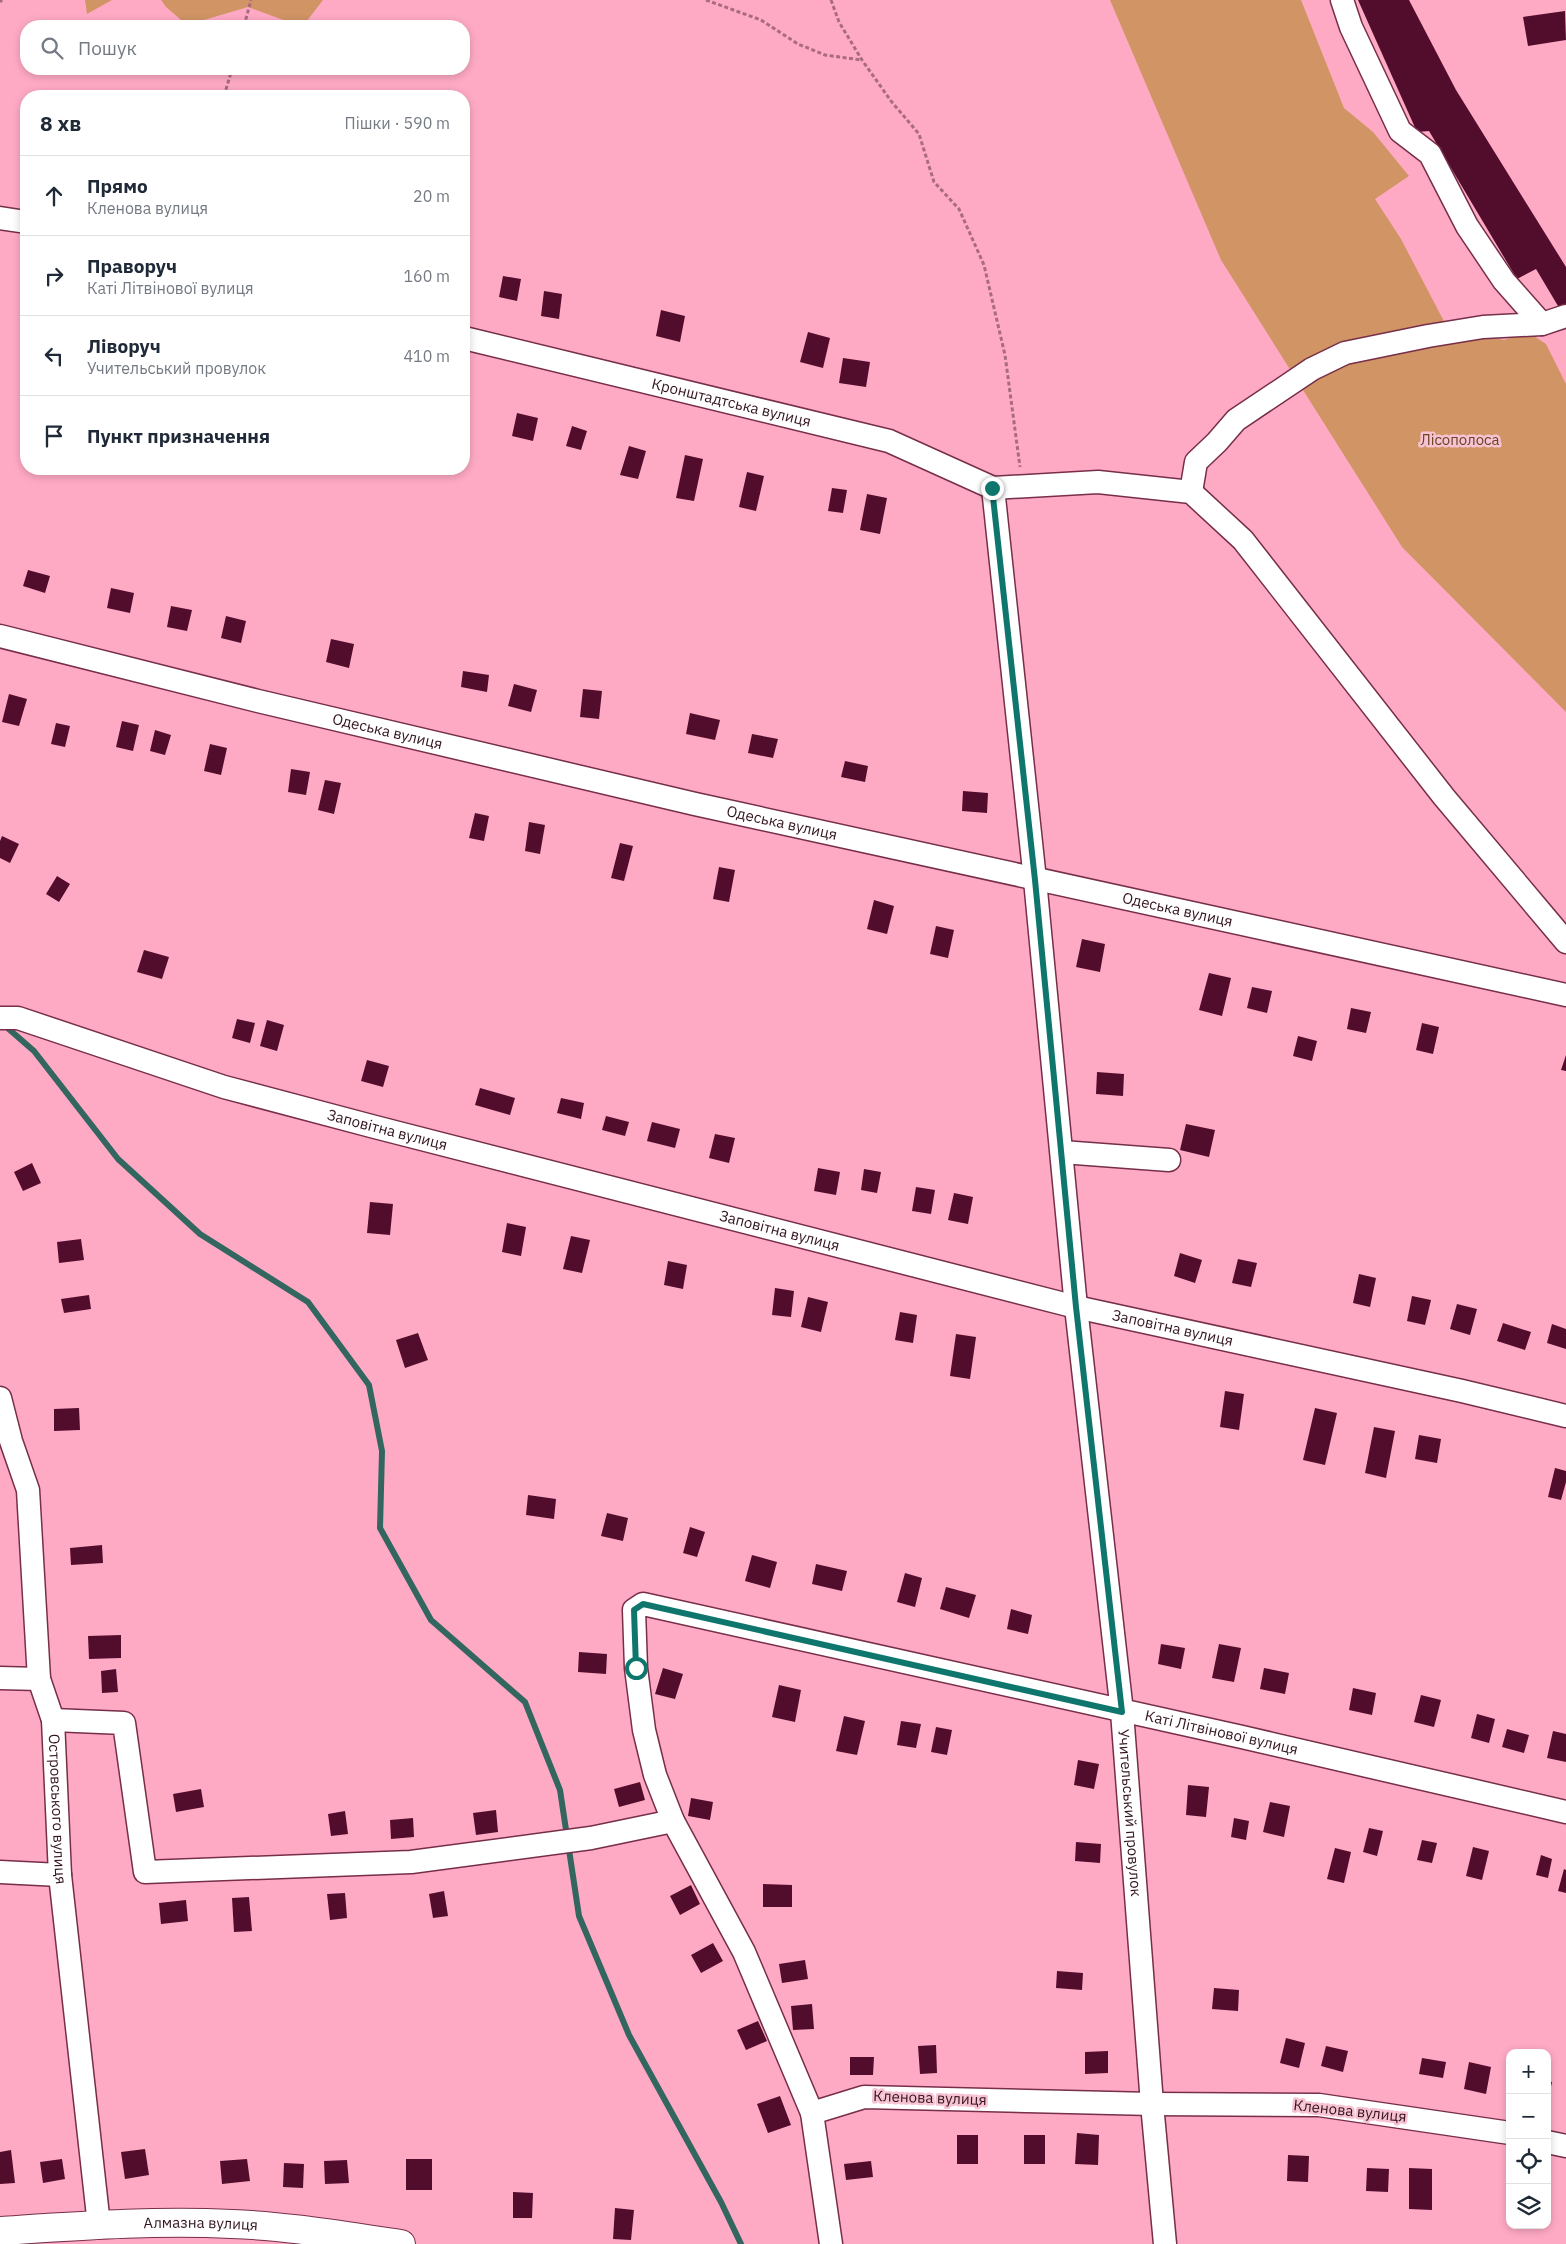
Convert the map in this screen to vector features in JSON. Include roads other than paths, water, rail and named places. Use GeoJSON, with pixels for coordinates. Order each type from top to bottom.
{"type":"FeatureCollection","features":[{"type":"Feature","properties":{"kind":"main road","name":"Алмазна вулиця"},"geometry":{"type":"LineString","coordinates":[[0,2231],[99,2225],[231,2224],[295,2229],[401,2244]]}},
{"type":"Feature","properties":{"kind":"street"},"geometry":{"type":"LineString","coordinates":[[1342,0],[1351,28],[1400,131],[1430,154],[1467,226],[1504,281],[1542,324]]}},
{"type":"Feature","properties":{"kind":"street"},"geometry":{"type":"LineString","coordinates":[[0,218],[20,221]]}},
{"type":"Feature","properties":{"kind":"street"},"geometry":{"type":"LineString","coordinates":[[1191,492],[1196,462],[1236,420],[1312,370],[1345,353],[1483,327],[1542,324],[1566,316]]}},
{"type":"Feature","properties":{"kind":"street","name":"Кронштадтська вулиця"},"geometry":{"type":"LineString","coordinates":[[470,339],[889,441],[992,488]]}},
{"type":"Feature","properties":{"kind":"street"},"geometry":{"type":"LineString","coordinates":[[992,488],[1098,482],[1191,492],[1243,540],[1444,797],[1566,942]]}},
{"type":"Feature","properties":{"kind":"street","name":"Учительський провулок"},"geometry":{"type":"LineString","coordinates":[[992,488],[1035,880],[1076,1307],[1122,1712],[1152,2104],[1165,2244]]}},
{"type":"Feature","properties":{"kind":"street","name":"Одеська вулиця"},"geometry":{"type":"LineString","coordinates":[[0,636],[258,701],[676,800],[1035,880],[1566,994]]}},
{"type":"Feature","properties":{"kind":"street","name":"Заповітна вулиця"},"geometry":{"type":"LineString","coordinates":[[9,1018],[224,1087],[1076,1307],[1462,1391],[1566,1416]]}},
{"type":"Feature","properties":{"kind":"street"},"geometry":{"type":"LineString","coordinates":[[1062,1152],[1169,1160]]}},
{"type":"Feature","properties":{"kind":"street","name":"Островського вулиця"},"geometry":{"type":"LineString","coordinates":[[0,1398],[6,1442],[28,1490],[39,1679],[54,1720],[60,1875],[99,2225]]}},
{"type":"Feature","properties":{"kind":"street","name":"Каті Літвінової вулиця"},"geometry":{"type":"LineString","coordinates":[[673,1821],[655,1775],[644,1730],[636,1668],[634,1610],[643,1604],[1122,1712],[1252,1739],[1566,1812]]}},
{"type":"Feature","properties":{"kind":"street"},"geometry":{"type":"LineString","coordinates":[[0,1678],[39,1679]]}},
{"type":"Feature","properties":{"kind":"street"},"geometry":{"type":"LineString","coordinates":[[54,1720],[124,1723],[145,1872],[411,1862],[591,1838],[673,1821],[744,1952],[812,2113],[831,2244]]}},
{"type":"Feature","properties":{"kind":"street"},"geometry":{"type":"LineString","coordinates":[[0,1872],[60,1875]]}},
{"type":"Feature","properties":{"kind":"street","name":"Кленова вулиця"},"geometry":{"type":"LineString","coordinates":[[812,2113],[864,2097],[1152,2104],[1319,2105],[1506,2132]]}},
{"type":"Feature","properties":{"kind":"street"},"geometry":{"type":"LineString","coordinates":[[1551,2143],[1566,2146]]}},
{"type":"Feature","properties":{"kind":"waterway"},"geometry":{"type":"LineString","coordinates":[[3,1024],[34,1051],[118,1159],[200,1234],[308,1302],[369,1385],[382,1451],[380,1528],[431,1620],[525,1702],[560,1790],[579,1916],[629,2035],[721,2202],[741,2244]]}},
{"type":"Feature","properties":{"kind":"park label","name":"Лісополоса"},"geometry":{"type":"Point","coordinates":[1460,440]}}]}
